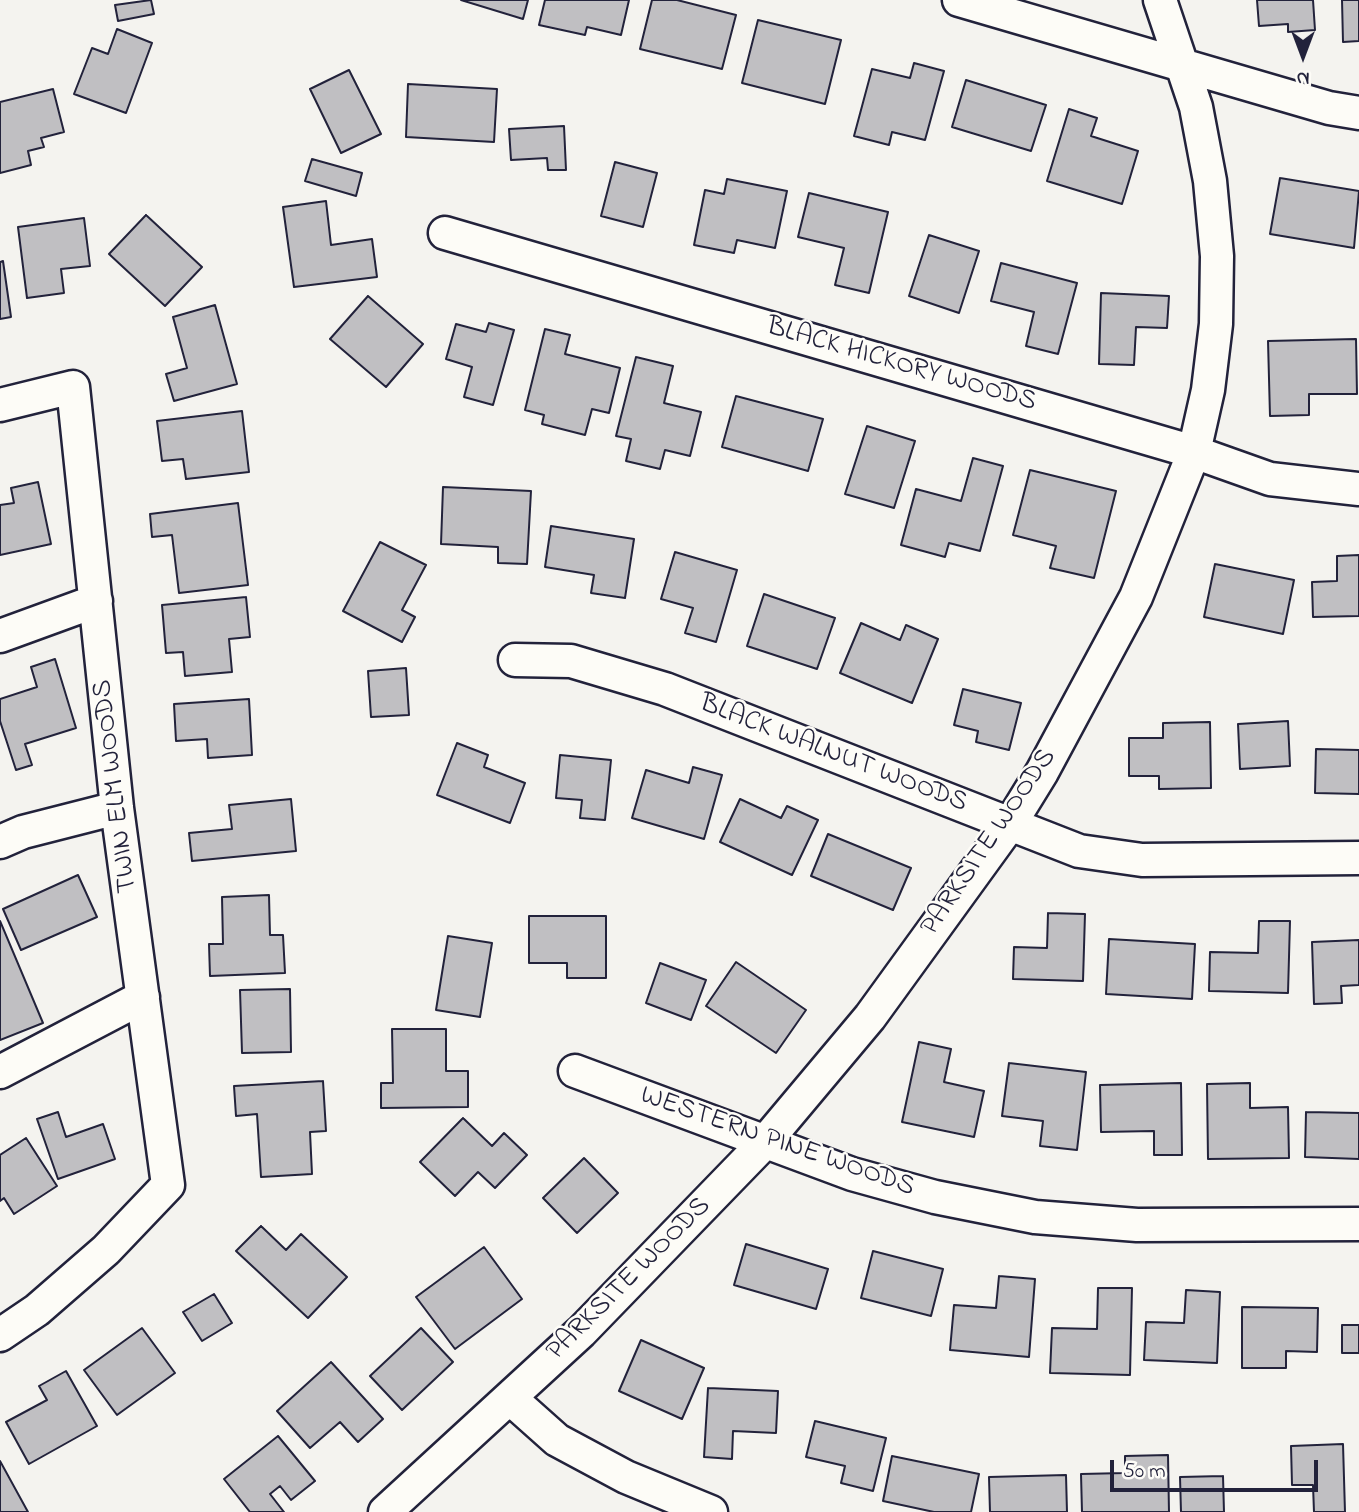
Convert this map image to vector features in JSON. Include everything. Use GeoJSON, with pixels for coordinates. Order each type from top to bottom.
{"type":"FeatureCollection","features":[{"type":"Feature","properties":{"kind":"street"},"geometry":{"type":"LineString","coordinates":[[959,0],[1329,108],[1359,113]]}},
{"type":"Feature","properties":{"kind":"street","name":"PARKSITE WOODS"},"geometry":{"type":"LineString","coordinates":[[385,1512],[581,1332],[766,1141],[870,1017],[1010,824],[1042,772],[1136,597],[1194,452],[1212,364],[1217,256],[1210,181],[1196,107],[1160,0]]}},
{"type":"Feature","properties":{"kind":"street","name":"BLACK HICKORY WOODS"},"geometry":{"type":"LineString","coordinates":[[445,233],[1194,452],[1269,479],[1359,489]]}},
{"type":"Feature","properties":{"kind":"street","name":"TWIN ELM WOODS"},"geometry":{"type":"LineString","coordinates":[[0,405],[73,387],[117,808],[169,1185],[106,1250],[37,1310],[0,1335]]}},
{"type":"Feature","properties":{"kind":"street"},"geometry":{"type":"LineString","coordinates":[[0,636],[96,601]]}},
{"type":"Feature","properties":{"kind":"street","name":"BLACK WALNUT WOODS"},"geometry":{"type":"LineString","coordinates":[[515,660],[571,661],[665,689],[1079,851],[1142,860],[1359,858]]}},
{"type":"Feature","properties":{"kind":"street"},"geometry":{"type":"LineString","coordinates":[[0,842],[23,832],[117,808]]}},
{"type":"Feature","properties":{"kind":"street"},"geometry":{"type":"LineString","coordinates":[[0,1072],[143,997]]}},
{"type":"Feature","properties":{"kind":"street","name":"WESTERN PINE WOODS"},"geometry":{"type":"LineString","coordinates":[[575,1071],[852,1174],[935,1197],[1035,1217],[1137,1226],[1359,1224]]}},
{"type":"Feature","properties":{"kind":"street"},"geometry":{"type":"LineString","coordinates":[[511,1399],[557,1440],[626,1478],[711,1512]]}},
{"type":"Feature","properties":{"kind":"building"},"geometry":{"type":"Polygon","coordinates":[[[151,0],[154,14],[118,21],[115,5],[151,0]]]}},
{"type":"Feature","properties":{"kind":"building"},"geometry":{"type":"Polygon","coordinates":[[[461,0],[528,0],[523,19],[461,0]]]}},
{"type":"Feature","properties":{"kind":"building"},"geometry":{"type":"Polygon","coordinates":[[[545,0],[629,0],[621,35],[587,27],[585,35],[539,25],[545,0]]]}},
{"type":"Feature","properties":{"kind":"building"},"geometry":{"type":"Polygon","coordinates":[[[652,0],[677,0],[736,15],[722,69],[640,49],[652,0]]]}},
{"type":"Feature","properties":{"kind":"building"},"geometry":{"type":"Polygon","coordinates":[[[1257,0],[1313,0],[1315,30],[1288,32],[1288,24],[1259,26],[1257,0]]]}},
{"type":"Feature","properties":{"kind":"building"},"geometry":{"type":"Polygon","coordinates":[[[1342,0],[1359,0],[1359,41],[1343,42],[1342,0]]]}},
{"type":"Feature","properties":{"kind":"building"},"geometry":{"type":"Polygon","coordinates":[[[758,20],[841,40],[825,104],[742,83],[758,20]]]}},
{"type":"Feature","properties":{"kind":"building"},"geometry":{"type":"Polygon","coordinates":[[[117,29],[152,43],[126,113],[74,94],[92,48],[108,54],[117,29]]]}},
{"type":"Feature","properties":{"kind":"building"},"geometry":{"type":"Polygon","coordinates":[[[914,63],[944,71],[925,140],[892,132],[889,145],[854,136],[872,69],[910,78],[914,63]]]}},
{"type":"Feature","properties":{"kind":"building"},"geometry":{"type":"Polygon","coordinates":[[[349,70],[381,134],[341,153],[310,89],[349,70]]]}},
{"type":"Feature","properties":{"kind":"building"},"geometry":{"type":"Polygon","coordinates":[[[966,80],[1046,105],[1031,151],[952,127],[966,80]]]}},
{"type":"Feature","properties":{"kind":"building"},"geometry":{"type":"Polygon","coordinates":[[[408,84],[497,89],[494,142],[406,137],[408,84]]]}},
{"type":"Feature","properties":{"kind":"building"},"geometry":{"type":"Polygon","coordinates":[[[53,89],[64,132],[41,138],[44,147],[28,151],[31,165],[0,173],[0,102],[53,89]]]}},
{"type":"Feature","properties":{"kind":"building"},"geometry":{"type":"Polygon","coordinates":[[[1069,109],[1097,118],[1091,136],[1138,151],[1122,204],[1047,181],[1069,109]]]}},
{"type":"Feature","properties":{"kind":"building"},"geometry":{"type":"Polygon","coordinates":[[[564,126],[566,170],[548,170],[547,158],[511,160],[509,129],[564,126]]]}},
{"type":"Feature","properties":{"kind":"building"},"geometry":{"type":"Polygon","coordinates":[[[312,159],[362,173],[356,196],[305,181],[312,159]]]}},
{"type":"Feature","properties":{"kind":"building"},"geometry":{"type":"Polygon","coordinates":[[[615,162],[657,173],[643,227],[601,216],[615,162]]]}},
{"type":"Feature","properties":{"kind":"building"},"geometry":{"type":"Polygon","coordinates":[[[1280,178],[1359,191],[1354,248],[1270,234],[1280,178]]]}},
{"type":"Feature","properties":{"kind":"building"},"geometry":{"type":"Polygon","coordinates":[[[727,179],[787,191],[775,248],[737,240],[734,253],[694,245],[705,190],[724,194],[727,179]]]}},
{"type":"Feature","properties":{"kind":"building"},"geometry":{"type":"Polygon","coordinates":[[[809,193],[888,212],[869,293],[835,285],[844,248],[798,237],[809,193]]]}},
{"type":"Feature","properties":{"kind":"building"},"geometry":{"type":"Polygon","coordinates":[[[326,201],[331,245],[372,239],[377,277],[294,287],[283,207],[326,201]]]}},
{"type":"Feature","properties":{"kind":"building"},"geometry":{"type":"Polygon","coordinates":[[[146,215],[202,267],[165,306],[109,254],[146,215]]]}},
{"type":"Feature","properties":{"kind":"building"},"geometry":{"type":"Polygon","coordinates":[[[84,218],[90,266],[61,269],[64,293],[27,298],[18,227],[84,218]]]}},
{"type":"Feature","properties":{"kind":"building"},"geometry":{"type":"Polygon","coordinates":[[[929,235],[979,251],[959,313],[909,296],[929,235]]]}},
{"type":"Feature","properties":{"kind":"building"},"geometry":{"type":"Polygon","coordinates":[[[3,261],[11,317],[0,319],[0,262],[3,261]]]}},
{"type":"Feature","properties":{"kind":"building"},"geometry":{"type":"Polygon","coordinates":[[[1001,263],[1077,283],[1058,354],[1026,346],[1034,312],[991,301],[1001,263]]]}},
{"type":"Feature","properties":{"kind":"building"},"geometry":{"type":"Polygon","coordinates":[[[1101,293],[1169,296],[1167,328],[1136,327],[1134,365],[1099,364],[1101,293]]]}},
{"type":"Feature","properties":{"kind":"building"},"geometry":{"type":"Polygon","coordinates":[[[368,296],[423,344],[386,387],[330,339],[368,296]]]}},
{"type":"Feature","properties":{"kind":"building"},"geometry":{"type":"Polygon","coordinates":[[[215,305],[237,384],[174,401],[166,374],[187,368],[173,317],[215,305]]]}},
{"type":"Feature","properties":{"kind":"building"},"geometry":{"type":"Polygon","coordinates":[[[489,323],[514,330],[493,405],[464,397],[472,367],[446,359],[456,324],[486,332],[489,323]]]}},
{"type":"Feature","properties":{"kind":"building"},"geometry":{"type":"Polygon","coordinates":[[[545,329],[570,335],[565,354],[620,368],[609,413],[592,409],[585,435],[542,424],[544,415],[525,410],[545,329]]]}},
{"type":"Feature","properties":{"kind":"building"},"geometry":{"type":"Polygon","coordinates":[[[1356,339],[1357,394],[1309,394],[1309,415],[1270,416],[1268,341],[1356,339]]]}},
{"type":"Feature","properties":{"kind":"building"},"geometry":{"type":"Polygon","coordinates":[[[636,357],[673,366],[664,403],[701,412],[690,456],[665,450],[660,469],[626,461],[631,439],[616,436],[636,357]]]}},
{"type":"Feature","properties":{"kind":"building"},"geometry":{"type":"Polygon","coordinates":[[[736,396],[823,419],[808,471],[722,447],[736,396]]]}},
{"type":"Feature","properties":{"kind":"building"},"geometry":{"type":"Polygon","coordinates":[[[242,411],[249,472],[186,479],[183,459],[162,461],[157,421],[242,411]]]}},
{"type":"Feature","properties":{"kind":"building"},"geometry":{"type":"Polygon","coordinates":[[[867,426],[915,441],[894,508],[845,494],[867,426]]]}},
{"type":"Feature","properties":{"kind":"building"},"geometry":{"type":"Polygon","coordinates":[[[973,458],[1003,466],[980,551],[949,543],[945,557],[901,545],[916,489],[961,501],[973,458]]]}},
{"type":"Feature","properties":{"kind":"building"},"geometry":{"type":"Polygon","coordinates":[[[1030,470],[1116,491],[1094,578],[1050,568],[1056,546],[1013,535],[1030,470]]]}},
{"type":"Feature","properties":{"kind":"building"},"geometry":{"type":"Polygon","coordinates":[[[38,482],[51,544],[0,555],[0,505],[14,503],[11,488],[38,482]]]}},
{"type":"Feature","properties":{"kind":"building"},"geometry":{"type":"Polygon","coordinates":[[[443,487],[531,491],[527,564],[498,563],[498,547],[441,544],[443,487]]]}},
{"type":"Feature","properties":{"kind":"building"},"geometry":{"type":"Polygon","coordinates":[[[238,503],[248,585],[179,593],[172,535],[152,537],[150,514],[238,503]]]}},
{"type":"Feature","properties":{"kind":"building"},"geometry":{"type":"Polygon","coordinates":[[[551,526],[634,539],[625,598],[591,593],[594,575],[545,567],[551,526]]]}},
{"type":"Feature","properties":{"kind":"building"},"geometry":{"type":"Polygon","coordinates":[[[380,542],[426,565],[402,610],[415,617],[402,642],[343,611],[380,542]]]}},
{"type":"Feature","properties":{"kind":"building"},"geometry":{"type":"Polygon","coordinates":[[[675,552],[737,570],[716,642],[685,633],[693,608],[661,599],[675,552]]]}},
{"type":"Feature","properties":{"kind":"building"},"geometry":{"type":"Polygon","coordinates":[[[1359,555],[1359,616],[1313,617],[1312,582],[1337,581],[1337,556],[1359,555]]]}},
{"type":"Feature","properties":{"kind":"building"},"geometry":{"type":"Polygon","coordinates":[[[1215,564],[1294,580],[1283,634],[1204,617],[1215,564]]]}},
{"type":"Feature","properties":{"kind":"building"},"geometry":{"type":"Polygon","coordinates":[[[764,594],[835,618],[817,669],[747,646],[764,594]]]}},
{"type":"Feature","properties":{"kind":"building"},"geometry":{"type":"Polygon","coordinates":[[[246,597],[250,637],[229,639],[232,672],[185,676],[183,652],[166,653],[162,605],[246,597]]]}},
{"type":"Feature","properties":{"kind":"building"},"geometry":{"type":"Polygon","coordinates":[[[861,623],[900,640],[906,625],[938,639],[912,703],[840,673],[861,623]]]}},
{"type":"Feature","properties":{"kind":"building"},"geometry":{"type":"Polygon","coordinates":[[[55,659],[76,728],[25,744],[32,765],[16,770],[0,721],[0,699],[37,687],[31,667],[55,659]]]}},
{"type":"Feature","properties":{"kind":"building"},"geometry":{"type":"Polygon","coordinates":[[[406,668],[409,715],[371,717],[368,671],[406,668]]]}},
{"type":"Feature","properties":{"kind":"building"},"geometry":{"type":"Polygon","coordinates":[[[963,689],[1021,703],[1009,750],[976,742],[978,731],[954,725],[963,689]]]}},
{"type":"Feature","properties":{"kind":"building"},"geometry":{"type":"Polygon","coordinates":[[[249,699],[252,755],[208,758],[207,739],[176,741],[174,704],[249,699]]]}},
{"type":"Feature","properties":{"kind":"building"},"geometry":{"type":"Polygon","coordinates":[[[1288,721],[1290,766],[1240,769],[1238,724],[1288,721]]]}},
{"type":"Feature","properties":{"kind":"building"},"geometry":{"type":"Polygon","coordinates":[[[1210,722],[1211,788],[1159,789],[1159,776],[1129,776],[1129,738],[1163,738],[1163,723],[1210,722]]]}},
{"type":"Feature","properties":{"kind":"building"},"geometry":{"type":"Polygon","coordinates":[[[457,743],[488,755],[484,767],[525,783],[510,823],[437,795],[457,743]]]}},
{"type":"Feature","properties":{"kind":"building"},"geometry":{"type":"Polygon","coordinates":[[[1316,749],[1359,750],[1359,794],[1315,793],[1316,749]]]}},
{"type":"Feature","properties":{"kind":"building"},"geometry":{"type":"Polygon","coordinates":[[[560,755],[611,760],[605,820],[580,818],[582,800],[556,798],[560,755]]]}},
{"type":"Feature","properties":{"kind":"building"},"geometry":{"type":"Polygon","coordinates":[[[693,767],[722,775],[704,839],[632,818],[646,770],[689,783],[693,767]]]}},
{"type":"Feature","properties":{"kind":"building"},"geometry":{"type":"Polygon","coordinates":[[[291,799],[296,851],[192,861],[189,833],[232,829],[229,805],[291,799]]]}},
{"type":"Feature","properties":{"kind":"building"},"geometry":{"type":"Polygon","coordinates":[[[740,799],[781,818],[787,806],[818,820],[792,875],[720,842],[740,799]]]}},
{"type":"Feature","properties":{"kind":"building"},"geometry":{"type":"Polygon","coordinates":[[[828,834],[911,868],[893,910],[811,876],[828,834]]]}},
{"type":"Feature","properties":{"kind":"building"},"geometry":{"type":"Polygon","coordinates":[[[78,875],[97,917],[21,950],[3,909],[78,875]]]}},
{"type":"Feature","properties":{"kind":"building"},"geometry":{"type":"Polygon","coordinates":[[[269,895],[270,935],[283,935],[285,973],[210,976],[209,944],[223,944],[222,897],[269,895]]]}},
{"type":"Feature","properties":{"kind":"building"},"geometry":{"type":"Polygon","coordinates":[[[1048,913],[1085,914],[1083,981],[1013,979],[1014,947],[1047,948],[1048,913]]]}},
{"type":"Feature","properties":{"kind":"building"},"geometry":{"type":"Polygon","coordinates":[[[529,916],[606,916],[606,978],[567,978],[567,963],[529,963],[529,916]]]}},
{"type":"Feature","properties":{"kind":"building"},"geometry":{"type":"Polygon","coordinates":[[[0,921],[43,1023],[0,1040],[0,921]]]}},
{"type":"Feature","properties":{"kind":"building"},"geometry":{"type":"Polygon","coordinates":[[[1259,921],[1290,921],[1288,993],[1209,991],[1210,952],[1258,953],[1259,921]]]}},
{"type":"Feature","properties":{"kind":"building"},"geometry":{"type":"Polygon","coordinates":[[[448,936],[492,943],[480,1017],[436,1010],[448,936]]]}},
{"type":"Feature","properties":{"kind":"building"},"geometry":{"type":"Polygon","coordinates":[[[1109,939],[1195,944],[1192,999],[1106,994],[1109,939]]]}},
{"type":"Feature","properties":{"kind":"building"},"geometry":{"type":"Polygon","coordinates":[[[1359,940],[1359,985],[1341,986],[1342,1003],[1314,1004],[1312,942],[1359,940]]]}},
{"type":"Feature","properties":{"kind":"building"},"geometry":{"type":"Polygon","coordinates":[[[736,962],[806,1010],[776,1053],[706,1006],[736,962]]]}},
{"type":"Feature","properties":{"kind":"building"},"geometry":{"type":"Polygon","coordinates":[[[660,963],[706,980],[691,1020],[646,1003],[660,963]]]}},
{"type":"Feature","properties":{"kind":"building"},"geometry":{"type":"Polygon","coordinates":[[[290,989],[291,1052],[242,1053],[240,990],[290,989]]]}},
{"type":"Feature","properties":{"kind":"building"},"geometry":{"type":"Polygon","coordinates":[[[392,1029],[446,1029],[446,1071],[468,1071],[468,1107],[381,1108],[381,1083],[393,1083],[392,1029]]]}},
{"type":"Feature","properties":{"kind":"building"},"geometry":{"type":"Polygon","coordinates":[[[919,1042],[951,1049],[944,1082],[984,1091],[974,1137],[902,1122],[919,1042]]]}},
{"type":"Feature","properties":{"kind":"building"},"geometry":{"type":"Polygon","coordinates":[[[1009,1063],[1086,1072],[1077,1150],[1040,1146],[1043,1121],[1002,1116],[1009,1063]]]}},
{"type":"Feature","properties":{"kind":"building"},"geometry":{"type":"Polygon","coordinates":[[[323,1081],[326,1131],[310,1132],[312,1174],[261,1177],[257,1114],[236,1116],[234,1086],[323,1081]]]}},
{"type":"Feature","properties":{"kind":"building"},"geometry":{"type":"Polygon","coordinates":[[[1181,1083],[1182,1155],[1154,1155],[1154,1131],[1101,1132],[1100,1085],[1181,1083]]]}},
{"type":"Feature","properties":{"kind":"building"},"geometry":{"type":"Polygon","coordinates":[[[1250,1083],[1250,1108],[1288,1107],[1289,1158],[1208,1159],[1207,1084],[1250,1083]]]}},
{"type":"Feature","properties":{"kind":"building"},"geometry":{"type":"Polygon","coordinates":[[[58,1112],[66,1137],[103,1124],[115,1159],[58,1179],[37,1119],[58,1112]]]}},
{"type":"Feature","properties":{"kind":"building"},"geometry":{"type":"Polygon","coordinates":[[[1306,1112],[1359,1113],[1359,1159],[1305,1157],[1306,1112]]]}},
{"type":"Feature","properties":{"kind":"building"},"geometry":{"type":"Polygon","coordinates":[[[463,1118],[492,1146],[504,1133],[527,1155],[495,1188],[478,1172],[455,1196],[420,1162],[463,1118]]]}},
{"type":"Feature","properties":{"kind":"building"},"geometry":{"type":"Polygon","coordinates":[[[26,1138],[57,1186],[14,1214],[4,1198],[0,1201],[0,1155],[26,1138]]]}},
{"type":"Feature","properties":{"kind":"building"},"geometry":{"type":"Polygon","coordinates":[[[584,1158],[618,1193],[577,1233],[543,1198],[584,1158]]]}},
{"type":"Feature","properties":{"kind":"building"},"geometry":{"type":"Polygon","coordinates":[[[261,1226],[286,1250],[301,1234],[347,1277],[308,1318],[236,1251],[261,1226]]]}},
{"type":"Feature","properties":{"kind":"building"},"geometry":{"type":"Polygon","coordinates":[[[746,1244],[828,1269],[816,1309],[734,1285],[746,1244]]]}},
{"type":"Feature","properties":{"kind":"building"},"geometry":{"type":"Polygon","coordinates":[[[484,1247],[522,1299],[455,1349],[416,1297],[484,1247]]]}},
{"type":"Feature","properties":{"kind":"building"},"geometry":{"type":"Polygon","coordinates":[[[873,1251],[943,1269],[931,1316],[861,1298],[873,1251]]]}},
{"type":"Feature","properties":{"kind":"building"},"geometry":{"type":"Polygon","coordinates":[[[999,1276],[1035,1279],[1029,1357],[950,1350],[954,1305],[996,1308],[999,1276]]]}},
{"type":"Feature","properties":{"kind":"building"},"geometry":{"type":"Polygon","coordinates":[[[1098,1288],[1132,1288],[1130,1375],[1050,1373],[1052,1328],[1097,1329],[1098,1288]]]}},
{"type":"Feature","properties":{"kind":"building"},"geometry":{"type":"Polygon","coordinates":[[[1186,1290],[1220,1292],[1217,1363],[1144,1360],[1146,1322],[1184,1323],[1186,1290]]]}},
{"type":"Feature","properties":{"kind":"building"},"geometry":{"type":"Polygon","coordinates":[[[214,1294],[232,1323],[202,1341],[183,1312],[214,1294]]]}},
{"type":"Feature","properties":{"kind":"building"},"geometry":{"type":"Polygon","coordinates":[[[1242,1307],[1318,1308],[1317,1352],[1286,1351],[1286,1368],[1242,1368],[1242,1307]]]}},
{"type":"Feature","properties":{"kind":"building"},"geometry":{"type":"Polygon","coordinates":[[[1342,1325],[1359,1325],[1359,1353],[1342,1353],[1342,1325]]]}},
{"type":"Feature","properties":{"kind":"building"},"geometry":{"type":"Polygon","coordinates":[[[142,1328],[175,1373],[117,1415],[84,1370],[142,1328]]]}},
{"type":"Feature","properties":{"kind":"building"},"geometry":{"type":"Polygon","coordinates":[[[421,1328],[453,1362],[402,1410],[370,1376],[421,1328]]]}},
{"type":"Feature","properties":{"kind":"building"},"geometry":{"type":"Polygon","coordinates":[[[641,1340],[704,1368],[682,1419],[619,1391],[641,1340]]]}},
{"type":"Feature","properties":{"kind":"building"},"geometry":{"type":"Polygon","coordinates":[[[331,1362],[383,1419],[358,1442],[340,1422],[310,1448],[277,1411],[331,1362]]]}},
{"type":"Feature","properties":{"kind":"building"},"geometry":{"type":"Polygon","coordinates":[[[66,1371],[97,1426],[29,1464],[6,1422],[47,1400],[39,1386],[66,1371]]]}},
{"type":"Feature","properties":{"kind":"building"},"geometry":{"type":"Polygon","coordinates":[[[708,1388],[778,1391],[776,1433],[733,1431],[732,1459],[704,1457],[708,1388]]]}},
{"type":"Feature","properties":{"kind":"building"},"geometry":{"type":"Polygon","coordinates":[[[815,1421],[886,1438],[873,1491],[841,1483],[845,1466],[806,1457],[815,1421]]]}},
{"type":"Feature","properties":{"kind":"building"},"geometry":{"type":"Polygon","coordinates":[[[278,1436],[315,1481],[291,1500],[280,1486],[270,1494],[284,1512],[250,1512],[224,1479],[278,1436]]]}},
{"type":"Feature","properties":{"kind":"building"},"geometry":{"type":"Polygon","coordinates":[[[1343,1444],[1345,1512],[1314,1512],[1313,1485],[1292,1485],[1291,1446],[1343,1444]]]}},
{"type":"Feature","properties":{"kind":"building"},"geometry":{"type":"Polygon","coordinates":[[[1168,1455],[1169,1512],[1082,1512],[1081,1474],[1125,1473],[1125,1456],[1168,1455]]]}},
{"type":"Feature","properties":{"kind":"building"},"geometry":{"type":"Polygon","coordinates":[[[892,1456],[979,1474],[971,1512],[934,1512],[883,1501],[892,1456]]]}},
{"type":"Feature","properties":{"kind":"building"},"geometry":{"type":"Polygon","coordinates":[[[0,1461],[28,1512],[0,1512],[0,1461]]]}},
{"type":"Feature","properties":{"kind":"building"},"geometry":{"type":"Polygon","coordinates":[[[1066,1475],[1067,1512],[990,1512],[989,1477],[1066,1475]]]}},
{"type":"Feature","properties":{"kind":"building"},"geometry":{"type":"Polygon","coordinates":[[[1223,1476],[1224,1512],[1181,1512],[1180,1477],[1223,1476]]]}}]}
